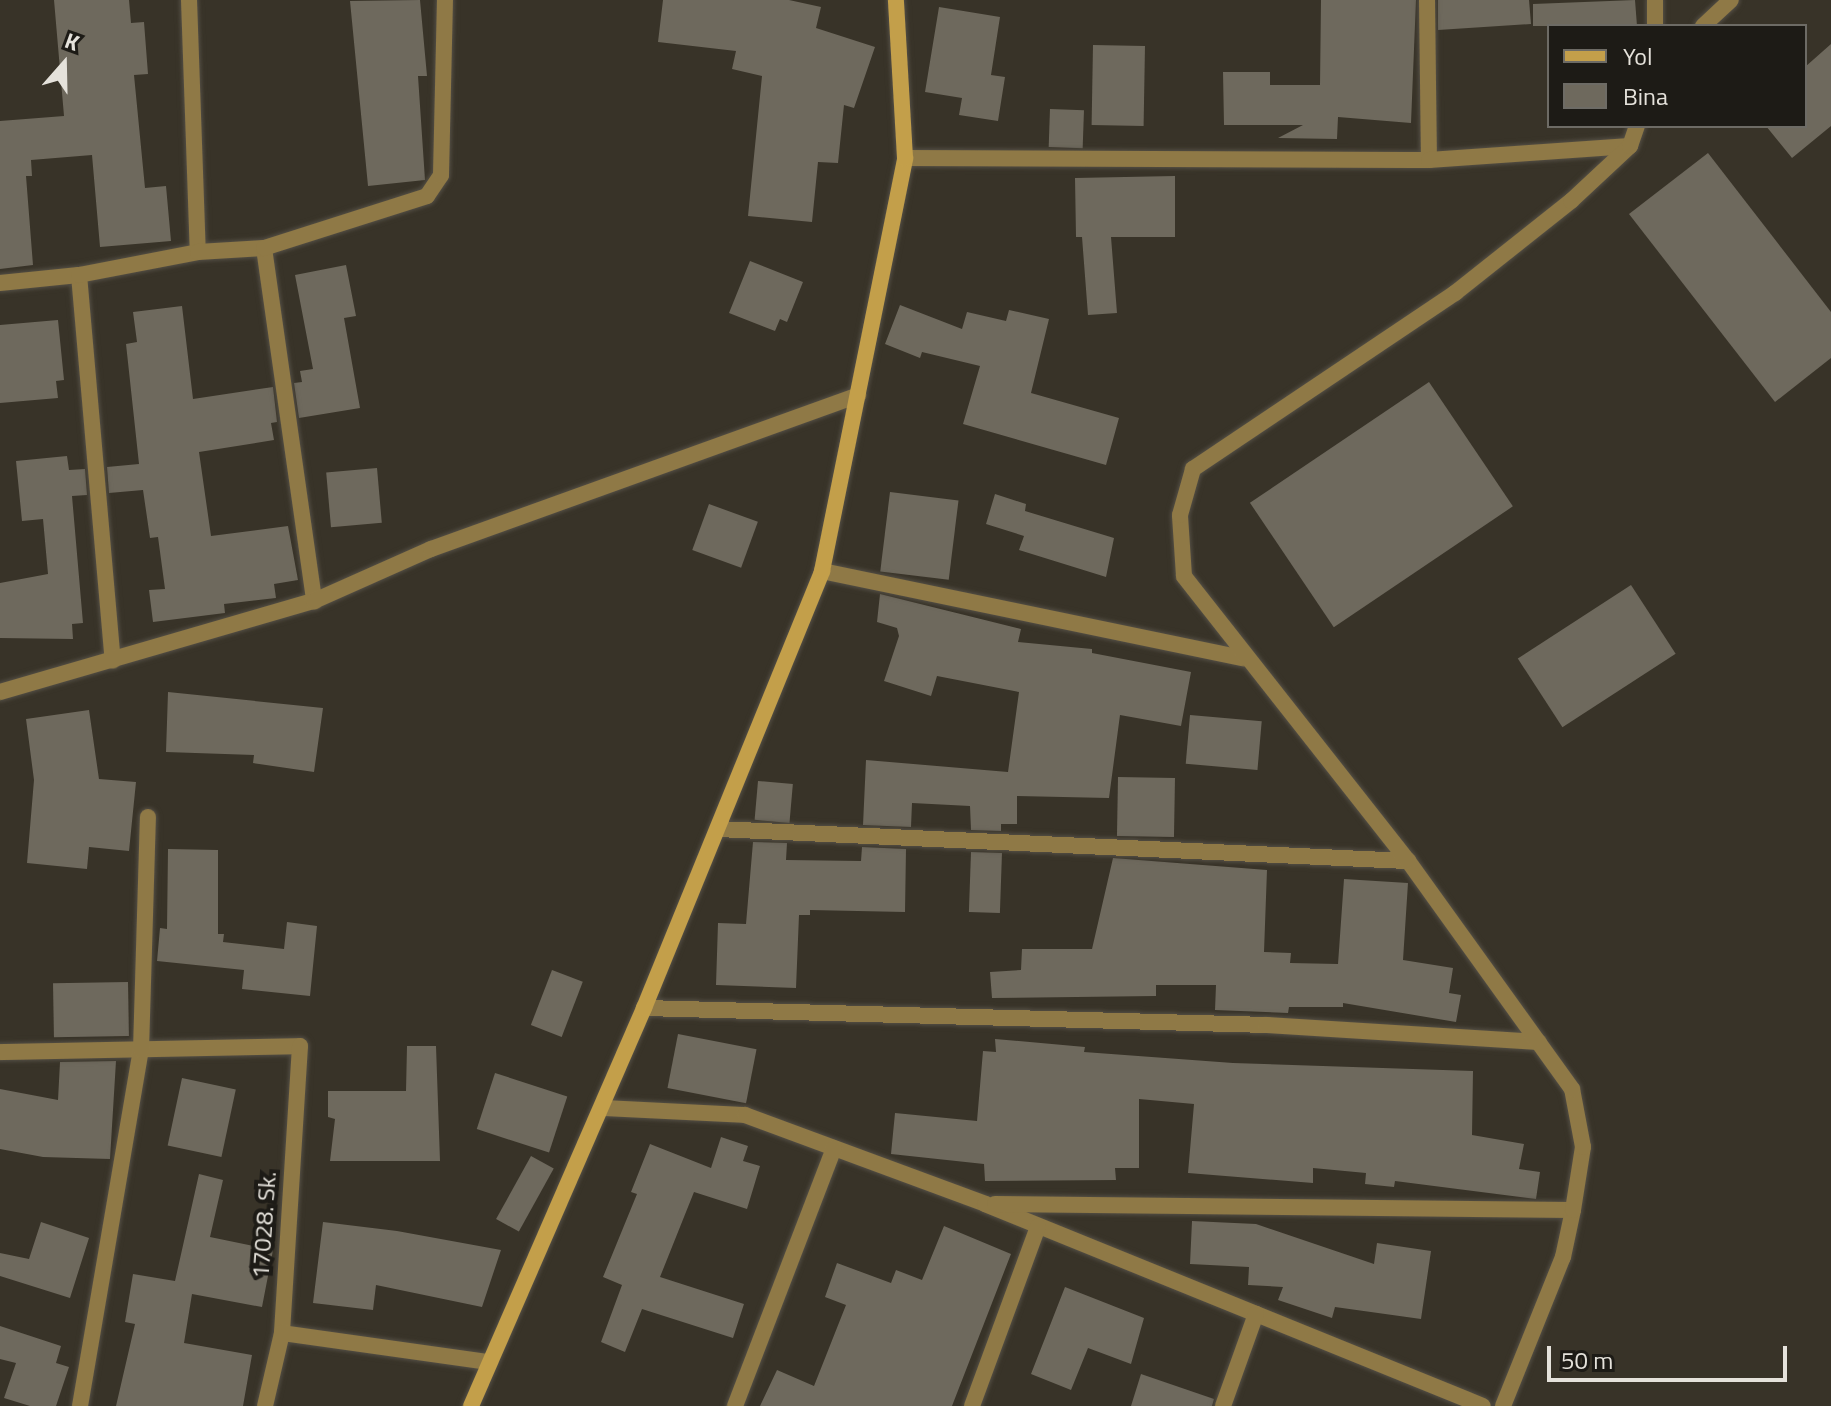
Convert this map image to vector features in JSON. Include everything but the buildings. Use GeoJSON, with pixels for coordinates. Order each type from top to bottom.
{"type":"FeatureCollection","features":[{"type":"Feature","properties":{"kind":"street"},"geometry":{"type":"LineString","coordinates":[[189,0],[198,252]]}},
{"type":"Feature","properties":{"kind":"street"},"geometry":{"type":"LineString","coordinates":[[0,283],[79,275],[198,252],[264,248],[427,196],[441,175],[445,0]]}},
{"type":"Feature","properties":{"kind":"street"},"geometry":{"type":"LineString","coordinates":[[471,1406],[602,1108],[822,571],[836,482],[858,395],[905,158],[896,0]]}},
{"type":"Feature","properties":{"kind":"street"},"geometry":{"type":"LineString","coordinates":[[1427,0],[1429,160]]}},
{"type":"Feature","properties":{"kind":"street"},"geometry":{"type":"LineString","coordinates":[[1655,0],[1655,24]]}},
{"type":"Feature","properties":{"kind":"street"},"geometry":{"type":"LineString","coordinates":[[1705,24],[1731,0]]}},
{"type":"Feature","properties":{"kind":"street"},"geometry":{"type":"LineString","coordinates":[[1503,1406],[1563,1257],[1583,1147],[1572,1089],[1408,861],[1243,658],[1184,576],[1180,515],[1193,469],[1455,293],[1571,201],[1630,146],[1636,128]]}},
{"type":"Feature","properties":{"kind":"street"},"geometry":{"type":"LineString","coordinates":[[905,158],[1429,160],[1630,146]]}},
{"type":"Feature","properties":{"kind":"street"},"geometry":{"type":"LineString","coordinates":[[264,248],[314,601]]}},
{"type":"Feature","properties":{"kind":"street"},"geometry":{"type":"LineString","coordinates":[[79,275],[113,661]]}},
{"type":"Feature","properties":{"kind":"street"},"geometry":{"type":"LineString","coordinates":[[0,692],[314,601],[431,549],[858,395]]}},
{"type":"Feature","properties":{"kind":"street"},"geometry":{"type":"LineString","coordinates":[[822,571],[1243,658]]}},
{"type":"Feature","properties":{"kind":"street"},"geometry":{"type":"LineString","coordinates":[[80,1406],[141,1050],[148,817]]}},
{"type":"Feature","properties":{"kind":"street"},"geometry":{"type":"LineString","coordinates":[[718,829],[1408,861]]}},
{"type":"Feature","properties":{"kind":"street"},"geometry":{"type":"LineString","coordinates":[[644,1008],[1267,1025],[1538,1042]]}},
{"type":"Feature","properties":{"kind":"street","name":"17028. Sk."},"geometry":{"type":"LineString","coordinates":[[141,1050],[300,1046],[282,1333],[265,1406]]}},
{"type":"Feature","properties":{"kind":"street"},"geometry":{"type":"LineString","coordinates":[[0,1052],[141,1050]]}},
{"type":"Feature","properties":{"kind":"street"},"geometry":{"type":"LineString","coordinates":[[602,1108],[745,1115],[985,1204],[1483,1406]]}},
{"type":"Feature","properties":{"kind":"street"},"geometry":{"type":"LineString","coordinates":[[735,1406],[834,1148]]}},
{"type":"Feature","properties":{"kind":"street"},"geometry":{"type":"LineString","coordinates":[[985,1204],[1573,1210]]}},
{"type":"Feature","properties":{"kind":"street"},"geometry":{"type":"LineString","coordinates":[[972,1406],[1038,1227]]}},
{"type":"Feature","properties":{"kind":"street"},"geometry":{"type":"LineString","coordinates":[[1223,1406],[1256,1314]]}},
{"type":"Feature","properties":{"kind":"street"},"geometry":{"type":"LineString","coordinates":[[282,1333],[488,1362]]}}]}
